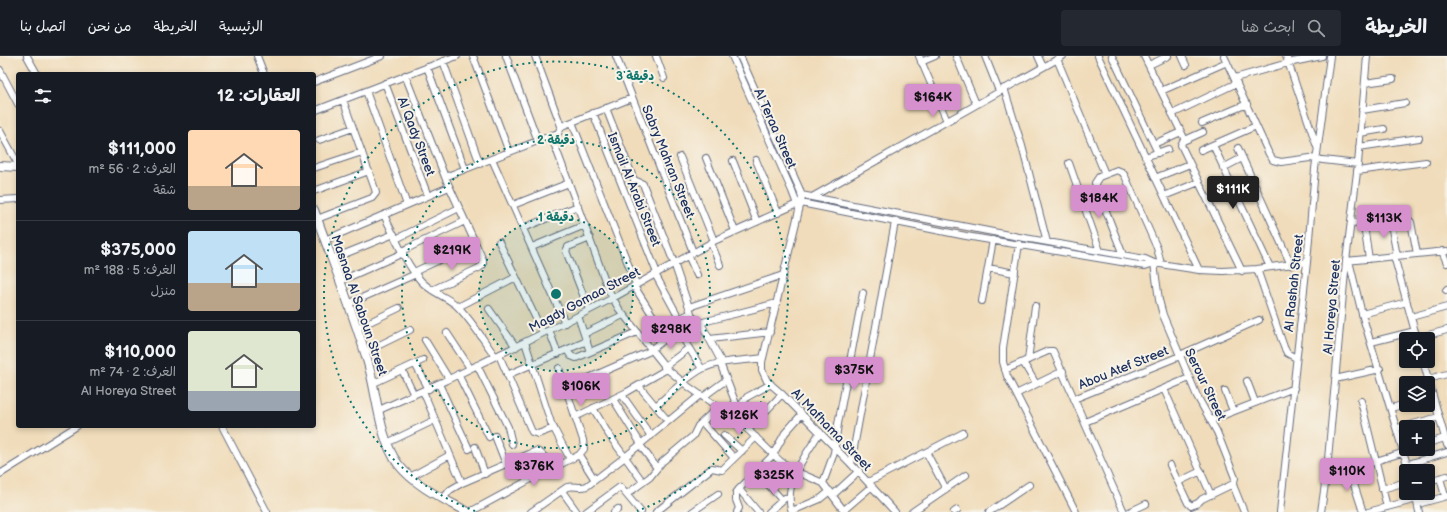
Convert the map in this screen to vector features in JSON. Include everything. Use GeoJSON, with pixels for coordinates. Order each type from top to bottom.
{"type":"FeatureCollection","features":[{"type":"Feature","properties":{"kind":"street"},"geometry":{"type":"LineString","coordinates":[[27,56],[36,72]]}},
{"type":"Feature","properties":{"kind":"street"},"geometry":{"type":"LineString","coordinates":[[257,56],[263,72]]}},
{"type":"Feature","properties":{"kind":"street"},"geometry":{"type":"LineString","coordinates":[[316,81],[382,56]]}},
{"type":"Feature","properties":{"kind":"street"},"geometry":{"type":"LineString","coordinates":[[316,110],[457,56]]}},
{"type":"Feature","properties":{"kind":"street"},"geometry":{"type":"LineString","coordinates":[[473,56],[509,152]]}},
{"type":"Feature","properties":{"kind":"street"},"geometry":{"type":"LineString","coordinates":[[506,56],[538,141]]}},
{"type":"Feature","properties":{"kind":"street"},"geometry":{"type":"LineString","coordinates":[[445,178],[559,132],[561,126],[535,56]]}},
{"type":"Feature","properties":{"kind":"street","name":"Sabry Mahran Street"},"geometry":{"type":"LineString","coordinates":[[616,56],[691,254],[697,276]]}},
{"type":"Feature","properties":{"kind":"street"},"geometry":{"type":"LineString","coordinates":[[656,56],[664,78]]}},
{"type":"Feature","properties":{"kind":"street","name":"Al Teraa Street"},"geometry":{"type":"LineString","coordinates":[[732,56],[799,206]]}},
{"type":"Feature","properties":{"kind":"street","name":"Al Teraa Street"},"geometry":{"type":"LineString","coordinates":[[740,56],[802,196]]}},
{"type":"Feature","properties":{"kind":"street"},"geometry":{"type":"LineString","coordinates":[[935,56],[920,59],[947,121]]}},
{"type":"Feature","properties":{"kind":"street"},"geometry":{"type":"LineString","coordinates":[[956,56],[976,104]]}},
{"type":"Feature","properties":{"kind":"street"},"geometry":{"type":"LineString","coordinates":[[984,56],[1002,90],[1021,141],[1047,242]]}},
{"type":"Feature","properties":{"kind":"street"},"geometry":{"type":"LineString","coordinates":[[1038,56],[1043,67]]}},
{"type":"Feature","properties":{"kind":"street"},"geometry":{"type":"LineString","coordinates":[[1098,56],[1199,270]]}},
{"type":"Feature","properties":{"kind":"street"},"geometry":{"type":"LineString","coordinates":[[1112,56],[1158,152]]}},
{"type":"Feature","properties":{"kind":"street"},"geometry":{"type":"LineString","coordinates":[[1144,56],[1185,140]]}},
{"type":"Feature","properties":{"kind":"street"},"geometry":{"type":"LineString","coordinates":[[1149,65],[1168,56]]}},
{"type":"Feature","properties":{"kind":"street"},"geometry":{"type":"LineString","coordinates":[[1182,56],[1186,65]]}},
{"type":"Feature","properties":{"kind":"street"},"geometry":{"type":"LineString","coordinates":[[1286,56],[1318,148]]}},
{"type":"Feature","properties":{"kind":"street"},"geometry":{"type":"LineString","coordinates":[[1172,114],[1236,81],[1288,63],[1322,56]]}},
{"type":"Feature","properties":{"kind":"street","name":"Al Rashah Street"},"geometry":{"type":"LineString","coordinates":[[1280,512],[1307,262],[1316,159],[1330,56]]}},
{"type":"Feature","properties":{"kind":"street","name":"Al Horeya Street"},"geometry":{"type":"LineString","coordinates":[[1321,512],[1327,470],[1350,223],[1357,171],[1355,163],[1359,147],[1367,56]]}},
{"type":"Feature","properties":{"kind":"street"},"geometry":{"type":"LineString","coordinates":[[812,197],[1060,58],[1105,174],[1099,177],[1096,181],[1096,186],[1123,255]]}},
{"type":"Feature","properties":{"kind":"street"},"geometry":{"type":"LineString","coordinates":[[1161,91],[1226,59],[1273,160],[1281,162],[1301,158],[1310,158],[1355,163]]}},
{"type":"Feature","properties":{"kind":"street"},"geometry":{"type":"LineString","coordinates":[[443,61],[480,164]]}},
{"type":"Feature","properties":{"kind":"street"},"geometry":{"type":"LineString","coordinates":[[427,67],[465,169]]}},
{"type":"Feature","properties":{"kind":"street"},"geometry":{"type":"LineString","coordinates":[[0,70],[16,100]]}},
{"type":"Feature","properties":{"kind":"street"},"geometry":{"type":"LineString","coordinates":[[405,75],[445,178],[483,260],[483,265],[479,268],[432,290]]}},
{"type":"Feature","properties":{"kind":"street"},"geometry":{"type":"LineString","coordinates":[[1365,84],[1393,79]]}},
{"type":"Feature","properties":{"kind":"street","name":"Al Qady Street"},"geometry":{"type":"LineString","coordinates":[[385,83],[428,196]]}},
{"type":"Feature","properties":{"kind":"street"},"geometry":{"type":"LineString","coordinates":[[366,91],[408,205]]}},
{"type":"Feature","properties":{"kind":"street"},"geometry":{"type":"LineString","coordinates":[[561,126],[632,98]]}},
{"type":"Feature","properties":{"kind":"street"},"geometry":{"type":"LineString","coordinates":[[317,219],[372,198],[375,195],[375,189],[369,171],[343,100]]}},
{"type":"Feature","properties":{"kind":"street"},"geometry":{"type":"LineString","coordinates":[[1362,110],[1405,103]]}},
{"type":"Feature","properties":{"kind":"street"},"geometry":{"type":"LineString","coordinates":[[1202,123],[1246,104]]}},
{"type":"Feature","properties":{"kind":"street"},"geometry":{"type":"LineString","coordinates":[[606,108],[634,180],[643,184],[674,263],[690,310],[694,319],[700,323],[710,339],[721,363],[726,380],[738,409]]}},
{"type":"Feature","properties":{"kind":"street","name":"Ismail Al Arabi Street"},"geometry":{"type":"LineString","coordinates":[[593,114],[656,273],[679,318]]}},
{"type":"Feature","properties":{"kind":"street"},"geometry":{"type":"LineString","coordinates":[[572,122],[635,285],[660,327]]}},
{"type":"Feature","properties":{"kind":"street"},"geometry":{"type":"LineString","coordinates":[[1201,150],[1256,126]]}},
{"type":"Feature","properties":{"kind":"street"},"geometry":{"type":"LineString","coordinates":[[319,140],[353,128]]}},
{"type":"Feature","properties":{"kind":"street"},"geometry":{"type":"LineString","coordinates":[[1360,133],[1384,129]]}},
{"type":"Feature","properties":{"kind":"street"},"geometry":{"type":"LineString","coordinates":[[0,131],[16,162]]}},
{"type":"Feature","properties":{"kind":"street"},"geometry":{"type":"LineString","coordinates":[[1154,144],[1181,132]]}},
{"type":"Feature","properties":{"kind":"street"},"geometry":{"type":"LineString","coordinates":[[1203,132],[1185,140],[1181,145],[1242,271]]}},
{"type":"Feature","properties":{"kind":"street"},"geometry":{"type":"LineString","coordinates":[[552,135],[613,298],[623,315],[666,368],[683,383],[733,416],[749,429],[772,455],[788,467],[822,484],[832,493],[844,510]]}},
{"type":"Feature","properties":{"kind":"street"},"geometry":{"type":"LineString","coordinates":[[1359,147],[1419,138]]}},
{"type":"Feature","properties":{"kind":"street"},"geometry":{"type":"LineString","coordinates":[[1213,145],[1270,267]]}},
{"type":"Feature","properties":{"kind":"street"},"geometry":{"type":"LineString","coordinates":[[1238,148],[1291,265]]}},
{"type":"Feature","properties":{"kind":"street"},"geometry":{"type":"LineString","coordinates":[[1145,157],[1168,149]]}},
{"type":"Feature","properties":{"kind":"street"},"geometry":{"type":"LineString","coordinates":[[316,167],[362,152]]}},
{"type":"Feature","properties":{"kind":"street"},"geometry":{"type":"LineString","coordinates":[[680,157],[720,265]]}},
{"type":"Feature","properties":{"kind":"street"},"geometry":{"type":"LineString","coordinates":[[706,158],[735,231]]}},
{"type":"Feature","properties":{"kind":"street"},"geometry":{"type":"LineString","coordinates":[[1223,168],[1242,158]]}},
{"type":"Feature","properties":{"kind":"street"},"geometry":{"type":"LineString","coordinates":[[492,159],[565,323]]}},
{"type":"Feature","properties":{"kind":"street"},"geometry":{"type":"LineString","coordinates":[[756,160],[778,213]]}},
{"type":"Feature","properties":{"kind":"street"},"geometry":{"type":"LineString","coordinates":[[733,161],[757,222]]}},
{"type":"Feature","properties":{"kind":"street"},"geometry":{"type":"LineString","coordinates":[[1357,171],[1426,162]]}},
{"type":"Feature","properties":{"kind":"street"},"geometry":{"type":"LineString","coordinates":[[1069,164],[1100,251]]}},
{"type":"Feature","properties":{"kind":"street"},"geometry":{"type":"LineString","coordinates":[[1155,178],[1190,164]]}},
{"type":"Feature","properties":{"kind":"street"},"geometry":{"type":"LineString","coordinates":[[0,166],[16,166]]}},
{"type":"Feature","properties":{"kind":"street","name":"Serour Street"},"geometry":{"type":"LineString","coordinates":[[1105,174],[1117,170],[1122,172],[1157,248],[1161,308],[1200,403],[1217,432],[1235,478],[1233,484],[1244,512]]}},
{"type":"Feature","properties":{"kind":"street"},"geometry":{"type":"LineString","coordinates":[[316,190],[369,171]]}},
{"type":"Feature","properties":{"kind":"street"},"geometry":{"type":"LineString","coordinates":[[1164,196],[1199,182]]}},
{"type":"Feature","properties":{"kind":"street"},"geometry":{"type":"LineString","coordinates":[[513,205],[569,183]]}},
{"type":"Feature","properties":{"kind":"street"},"geometry":{"type":"LineString","coordinates":[[325,240],[449,187]]}},
{"type":"Feature","properties":{"kind":"street"},"geometry":{"type":"LineString","coordinates":[[656,406],[702,369],[721,363],[763,358],[802,196],[1047,242],[1145,258],[1157,264]]}},
{"type":"Feature","properties":{"kind":"street"},"geometry":{"type":"LineString","coordinates":[[0,200],[16,199]]}},
{"type":"Feature","properties":{"kind":"street"},"geometry":{"type":"LineString","coordinates":[[523,228],[578,206]]}},
{"type":"Feature","properties":{"kind":"street"},"geometry":{"type":"LineString","coordinates":[[799,206],[1145,266],[1157,264],[1223,272],[1242,271],[1307,262]]}},
{"type":"Feature","properties":{"kind":"street","name":"Magdy Gomaa Street"},"geometry":{"type":"LineString","coordinates":[[379,410],[450,379],[565,323],[613,298],[712,242],[778,213],[799,206]]}},
{"type":"Feature","properties":{"kind":"street"},"geometry":{"type":"LineString","coordinates":[[332,259],[395,236],[459,208]]}},
{"type":"Feature","properties":{"kind":"street"},"geometry":{"type":"LineString","coordinates":[[384,215],[403,252],[420,280],[432,290],[445,297],[458,307],[497,355],[532,432],[538,434],[554,428]]}},
{"type":"Feature","properties":{"kind":"street","name":"Masnaa Al Saboun Street"},"geometry":{"type":"LineString","coordinates":[[316,216],[365,352],[374,383],[387,443],[397,463],[410,477],[443,499],[469,512]]}},
{"type":"Feature","properties":{"kind":"street"},"geometry":{"type":"LineString","coordinates":[[1371,342],[1415,331],[1395,256],[1390,219]]}},
{"type":"Feature","properties":{"kind":"street"},"geometry":{"type":"LineString","coordinates":[[1350,223],[1390,219],[1409,219],[1411,222],[1417,254]]}},
{"type":"Feature","properties":{"kind":"street"},"geometry":{"type":"LineString","coordinates":[[340,281],[465,221]]}},
{"type":"Feature","properties":{"kind":"street"},"geometry":{"type":"LineString","coordinates":[[851,464],[895,222]]}},
{"type":"Feature","properties":{"kind":"street"},"geometry":{"type":"LineString","coordinates":[[532,247],[585,225]]}},
{"type":"Feature","properties":{"kind":"street"},"geometry":{"type":"LineString","coordinates":[[1365,232],[1370,258]]}},
{"type":"Feature","properties":{"kind":"street"},"geometry":{"type":"LineString","coordinates":[[589,310],[566,251],[569,246],[590,238]]}},
{"type":"Feature","properties":{"kind":"street"},"geometry":{"type":"LineString","coordinates":[[982,301],[994,240]]}},
{"type":"Feature","properties":{"kind":"street"},"geometry":{"type":"LineString","coordinates":[[499,242],[516,277],[558,354]]}},
{"type":"Feature","properties":{"kind":"street"},"geometry":{"type":"LineString","coordinates":[[348,304],[475,243]]}},
{"type":"Feature","properties":{"kind":"street"},"geometry":{"type":"LineString","coordinates":[[1019,244],[1002,355],[1005,370],[1076,512]]}},
{"type":"Feature","properties":{"kind":"street"},"geometry":{"type":"LineString","coordinates":[[1399,431],[1347,261],[1444,251],[1447,263]]}},
{"type":"Feature","properties":{"kind":"street"},"geometry":{"type":"LineString","coordinates":[[988,268],[1015,273]]}},
{"type":"Feature","properties":{"kind":"street"},"geometry":{"type":"LineString","coordinates":[[1257,269],[1284,347],[1287,353],[1296,358]]}},
{"type":"Feature","properties":{"kind":"street"},"geometry":{"type":"LineString","coordinates":[[702,369],[674,323],[690,310],[783,275]]}},
{"type":"Feature","properties":{"kind":"street"},"geometry":{"type":"LineString","coordinates":[[458,307],[516,277]]}},
{"type":"Feature","properties":{"kind":"street"},"geometry":{"type":"LineString","coordinates":[[822,484],[833,459],[863,293]]}},
{"type":"Feature","properties":{"kind":"street"},"geometry":{"type":"LineString","coordinates":[[1362,314],[1407,302]]}},
{"type":"Feature","properties":{"kind":"street"},"geometry":{"type":"LineString","coordinates":[[700,323],[776,303]]}},
{"type":"Feature","properties":{"kind":"street"},"geometry":{"type":"LineString","coordinates":[[1035,306],[1026,361],[1036,384]]}},
{"type":"Feature","properties":{"kind":"street"},"geometry":{"type":"LineString","coordinates":[[1411,317],[1447,307]]}},
{"type":"Feature","properties":{"kind":"street"},"geometry":{"type":"LineString","coordinates":[[357,328],[399,308]]}},
{"type":"Feature","properties":{"kind":"street"},"geometry":{"type":"LineString","coordinates":[[489,309],[516,346]]}},
{"type":"Feature","properties":{"kind":"street"},"geometry":{"type":"LineString","coordinates":[[584,334],[623,315]]}},
{"type":"Feature","properties":{"kind":"street"},"geometry":{"type":"LineString","coordinates":[[578,316],[590,352]]}},
{"type":"Feature","properties":{"kind":"street","name":"Abou Atef Street"},"geometry":{"type":"LineString","coordinates":[[1074,398],[1180,356],[1259,320]]}},
{"type":"Feature","properties":{"kind":"street"},"geometry":{"type":"LineString","coordinates":[[365,352],[410,330]]}},
{"type":"Feature","properties":{"kind":"street"},"geometry":{"type":"LineString","coordinates":[[566,388],[651,350],[678,330]]}},
{"type":"Feature","properties":{"kind":"street"},"geometry":{"type":"LineString","coordinates":[[1435,334],[1447,330]]}},
{"type":"Feature","properties":{"kind":"street"},"geometry":{"type":"LineString","coordinates":[[567,350],[570,355],[579,357],[637,332]]}},
{"type":"Feature","properties":{"kind":"street"},"geometry":{"type":"LineString","coordinates":[[710,339],[770,332]]}},
{"type":"Feature","properties":{"kind":"street"},"geometry":{"type":"LineString","coordinates":[[447,333],[470,368]]}},
{"type":"Feature","properties":{"kind":"street"},"geometry":{"type":"LineString","coordinates":[[425,340],[450,379]]}},
{"type":"Feature","properties":{"kind":"street"},"geometry":{"type":"LineString","coordinates":[[507,375],[586,341]]}},
{"type":"Feature","properties":{"kind":"street"},"geometry":{"type":"LineString","coordinates":[[525,342],[554,428],[570,460]]}},
{"type":"Feature","properties":{"kind":"street"},"geometry":{"type":"LineString","coordinates":[[575,416],[640,386],[666,368],[689,348]]}},
{"type":"Feature","properties":{"kind":"street"},"geometry":{"type":"LineString","coordinates":[[1005,370],[1048,350],[1052,351],[1124,512]]}},
{"type":"Feature","properties":{"kind":"street","name":"Al Mafhama Street"},"geometry":{"type":"LineString","coordinates":[[763,358],[762,370],[765,378],[859,471],[895,512]]}},
{"type":"Feature","properties":{"kind":"street"},"geometry":{"type":"LineString","coordinates":[[374,383],[423,360]]}},
{"type":"Feature","properties":{"kind":"street"},"geometry":{"type":"LineString","coordinates":[[415,364],[426,390],[435,420],[462,483]]}},
{"type":"Feature","properties":{"kind":"street"},"geometry":{"type":"LineString","coordinates":[[477,365],[508,428],[512,444]]}},
{"type":"Feature","properties":{"kind":"street"},"geometry":{"type":"LineString","coordinates":[[469,512],[570,460],[579,455],[584,449],[583,440],[559,368]]}},
{"type":"Feature","properties":{"kind":"street"},"geometry":{"type":"LineString","coordinates":[[1335,379],[1380,369]]}},
{"type":"Feature","properties":{"kind":"street"},"geometry":{"type":"LineString","coordinates":[[402,370],[414,395]]}},
{"type":"Feature","properties":{"kind":"street"},"geometry":{"type":"LineString","coordinates":[[1016,394],[1062,371]]}},
{"type":"Feature","properties":{"kind":"street"},"geometry":{"type":"LineString","coordinates":[[458,374],[506,464]]}},
{"type":"Feature","properties":{"kind":"street"},"geometry":{"type":"LineString","coordinates":[[1435,377],[1447,374]]}},
{"type":"Feature","properties":{"kind":"street"},"geometry":{"type":"LineString","coordinates":[[1084,422],[1189,378]]}},
{"type":"Feature","properties":{"kind":"street"},"geometry":{"type":"LineString","coordinates":[[531,512],[572,486],[584,487],[595,480],[668,421],[726,380]]}},
{"type":"Feature","properties":{"kind":"street"},"geometry":{"type":"LineString","coordinates":[[1247,381],[1256,402]]}},
{"type":"Feature","properties":{"kind":"street"},"geometry":{"type":"LineString","coordinates":[[439,384],[485,474]]}},
{"type":"Feature","properties":{"kind":"street"},"geometry":{"type":"LineString","coordinates":[[733,416],[750,395],[771,384]]}},
{"type":"Feature","properties":{"kind":"street"},"geometry":{"type":"LineString","coordinates":[[640,386],[668,421]]}},
{"type":"Feature","properties":{"kind":"street"},"geometry":{"type":"LineString","coordinates":[[1211,420],[1294,388]]}},
{"type":"Feature","properties":{"kind":"street"},"geometry":{"type":"LineString","coordinates":[[1164,389],[1211,495]]}},
{"type":"Feature","properties":{"kind":"street"},"geometry":{"type":"LineString","coordinates":[[1225,391],[1233,411]]}},
{"type":"Feature","properties":{"kind":"street"},"geometry":{"type":"LineString","coordinates":[[749,429],[782,394]]}},
{"type":"Feature","properties":{"kind":"street"},"geometry":{"type":"LineString","coordinates":[[622,395],[651,436]]}},
{"type":"Feature","properties":{"kind":"street"},"geometry":{"type":"LineString","coordinates":[[613,399],[640,444],[657,468]]}},
{"type":"Feature","properties":{"kind":"street"},"geometry":{"type":"LineString","coordinates":[[1361,401],[1387,507]]}},
{"type":"Feature","properties":{"kind":"street"},"geometry":{"type":"LineString","coordinates":[[1435,403],[1447,445]]}},
{"type":"Feature","properties":{"kind":"street"},"geometry":{"type":"LineString","coordinates":[[1391,408],[1399,406]]}},
{"type":"Feature","properties":{"kind":"street"},"geometry":{"type":"LineString","coordinates":[[627,494],[643,482],[662,462],[694,435],[696,428],[718,407]]}},
{"type":"Feature","properties":{"kind":"street"},"geometry":{"type":"LineString","coordinates":[[594,408],[604,426],[643,482]]}},
{"type":"Feature","properties":{"kind":"street"},"geometry":{"type":"LineString","coordinates":[[738,511],[739,508],[736,500],[736,493],[772,455],[786,433],[802,414]]}},
{"type":"Feature","properties":{"kind":"street"},"geometry":{"type":"LineString","coordinates":[[1398,428],[1439,417]]}},
{"type":"Feature","properties":{"kind":"street"},"geometry":{"type":"LineString","coordinates":[[387,443],[435,420]]}},
{"type":"Feature","properties":{"kind":"street"},"geometry":{"type":"LineString","coordinates":[[702,422],[734,458]]}},
{"type":"Feature","properties":{"kind":"street"},"geometry":{"type":"LineString","coordinates":[[1,472],[74,428]]}},
{"type":"Feature","properties":{"kind":"street"},"geometry":{"type":"LineString","coordinates":[[223,428],[267,512]]}},
{"type":"Feature","properties":{"kind":"street"},"geometry":{"type":"LineString","coordinates":[[820,432],[797,472],[790,493],[790,504],[792,511],[832,493],[859,471]]}},
{"type":"Feature","properties":{"kind":"street"},"geometry":{"type":"LineString","coordinates":[[836,512],[844,510],[870,484],[963,432]]}},
{"type":"Feature","properties":{"kind":"street"},"geometry":{"type":"LineString","coordinates":[[724,435],[742,451]]}},
{"type":"Feature","properties":{"kind":"street"},"geometry":{"type":"LineString","coordinates":[[656,512],[714,467],[722,470],[756,437]]}},
{"type":"Feature","properties":{"kind":"street"},"geometry":{"type":"LineString","coordinates":[[1435,441],[1445,438]]}},
{"type":"Feature","properties":{"kind":"street"},"geometry":{"type":"LineString","coordinates":[[443,499],[450,490],[462,483],[534,452],[538,452],[543,455],[551,469]]}},
{"type":"Feature","properties":{"kind":"street"},"geometry":{"type":"LineString","coordinates":[[926,452],[946,489]]}},
{"type":"Feature","properties":{"kind":"street"},"geometry":{"type":"LineString","coordinates":[[1407,456],[1408,464],[1447,452]]}},
{"type":"Feature","properties":{"kind":"street"},"geometry":{"type":"LineString","coordinates":[[1327,470],[1360,463],[1366,464],[1375,462],[1399,453]]}},
{"type":"Feature","properties":{"kind":"street"},"geometry":{"type":"LineString","coordinates":[[410,477],[450,455]]}},
{"type":"Feature","properties":{"kind":"street"},"geometry":{"type":"LineString","coordinates":[[579,455],[595,480]]}},
{"type":"Feature","properties":{"kind":"street"},"geometry":{"type":"LineString","coordinates":[[1170,465],[1190,506],[1197,504],[1202,499],[1233,484]]}},
{"type":"Feature","properties":{"kind":"street"},"geometry":{"type":"LineString","coordinates":[[1348,466],[1363,512]]}},
{"type":"Feature","properties":{"kind":"street"},"geometry":{"type":"LineString","coordinates":[[756,471],[782,500]]}},
{"type":"Feature","properties":{"kind":"street"},"geometry":{"type":"LineString","coordinates":[[1178,482],[1201,471]]}},
{"type":"Feature","properties":{"kind":"street"},"geometry":{"type":"LineString","coordinates":[[912,512],[966,476]]}},
{"type":"Feature","properties":{"kind":"street"},"geometry":{"type":"LineString","coordinates":[[1435,479],[1447,476]]}},
{"type":"Feature","properties":{"kind":"street"},"geometry":{"type":"LineString","coordinates":[[1435,497],[1446,496],[1440,478]]}},
{"type":"Feature","properties":{"kind":"street"},"geometry":{"type":"LineString","coordinates":[[1382,489],[1399,484]]}},
{"type":"Feature","properties":{"kind":"street"},"geometry":{"type":"LineString","coordinates":[[989,512],[1029,485]]}},
{"type":"Feature","properties":{"kind":"street"},"geometry":{"type":"LineString","coordinates":[[586,512],[620,487],[641,512]]}},
{"type":"Feature","properties":{"kind":"street"},"geometry":{"type":"LineString","coordinates":[[739,489],[758,512]]}},
{"type":"Feature","properties":{"kind":"street"},"geometry":{"type":"LineString","coordinates":[[562,491],[578,512]]}},
{"type":"Feature","properties":{"kind":"street"},"geometry":{"type":"LineString","coordinates":[[769,512],[790,493]]}},
{"type":"Feature","properties":{"kind":"street"},"geometry":{"type":"LineString","coordinates":[[692,512],[718,494]]}},
{"type":"Feature","properties":{"kind":"street"},"geometry":{"type":"LineString","coordinates":[[1368,512],[1412,500]]}},
{"type":"Feature","properties":{"kind":"street"},"geometry":{"type":"LineString","coordinates":[[1416,500],[1419,512]]}},
{"type":"Feature","properties":{"kind":"street"},"geometry":{"type":"LineString","coordinates":[[1129,512],[1146,504]]}}]}
